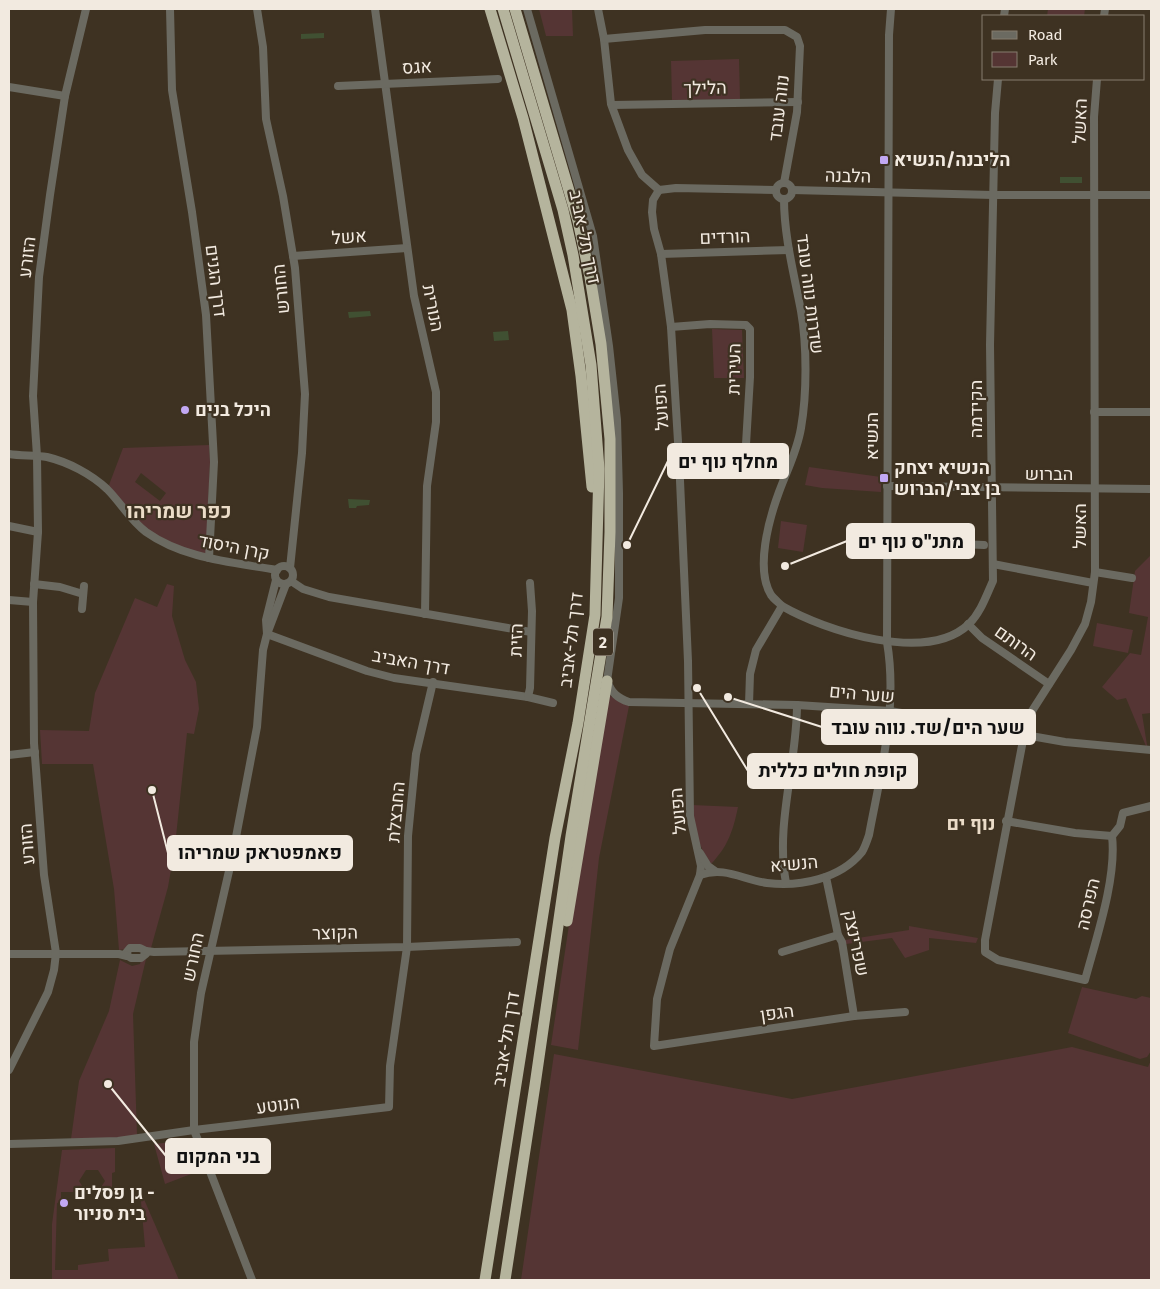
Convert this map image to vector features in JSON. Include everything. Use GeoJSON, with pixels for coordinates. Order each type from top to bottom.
{"type":"FeatureCollection","features":[{"type":"Feature","properties":{"kind":"highway"},"geometry":{"type":"LineString","coordinates":[[490,9],[523,118],[572,310],[582,385],[596,539]]}},
{"type":"Feature","properties":{"kind":"highway","name":"דרך תל-אביב"},"geometry":{"type":"LineString","coordinates":[[485,1280],[555,838],[578,723],[595,615],[599,469],[591,365],[563,210],[503,9]]}},
{"type":"Feature","properties":{"kind":"highway","name":"דרך תל-אביב"},"geometry":{"type":"LineString","coordinates":[[505,1280],[571,836],[607,617],[610,439],[601,344],[578,221],[514,9]]}},
{"type":"Feature","properties":{"kind":"highway"},"geometry":{"type":"LineString","coordinates":[[535,1085],[550,1021],[607,681]]}},
{"type":"Feature","properties":{"kind":"street","name":"הזורע"},"geometry":{"type":"LineString","coordinates":[[9,1070],[48,992],[56,954],[44,876],[33,705],[33,602],[38,532],[37,456],[33,396],[39,278],[65,96],[86,9]]}},
{"type":"Feature","properties":{"kind":"street","name":"דרך הגנים"},"geometry":{"type":"LineString","coordinates":[[170,9],[172,90],[192,212],[206,315],[214,462],[209,558]]}},
{"type":"Feature","properties":{"kind":"street"},"geometry":{"type":"LineString","coordinates":[[257,9],[266,9]]}},
{"type":"Feature","properties":{"kind":"street","name":"החורש"},"geometry":{"type":"LineString","coordinates":[[257,9],[263,47],[266,119],[293,256],[304,394],[302,453],[290,568]]}},
{"type":"Feature","properties":{"kind":"street","name":"הנורית"},"geometry":{"type":"LineString","coordinates":[[375,9],[417,316],[436,392],[436,422],[427,486],[425,614]]}},
{"type":"Feature","properties":{"kind":"street"},"geometry":{"type":"LineString","coordinates":[[527,9],[593,236],[609,346],[616,420],[619,493],[619,598],[607,681]]}},
{"type":"Feature","properties":{"kind":"street"},"geometry":{"type":"LineString","coordinates":[[598,9],[604,39],[612,105],[628,150],[642,175],[658,190],[676,188],[776,190]]}},
{"type":"Feature","properties":{"kind":"street","name":"הנשיא"},"geometry":{"type":"LineString","coordinates":[[715,871],[766,883],[817,880],[849,866],[863,850],[870,835],[890,727],[890,661],[887,642],[887,486],[889,35],[891,9]]}},
{"type":"Feature","properties":{"kind":"street","name":"נווה עובד"},"geometry":{"type":"LineString","coordinates":[[604,39],[705,30],[785,30],[797,37],[800,46],[798,112],[784,183]]}},
{"type":"Feature","properties":{"kind":"street","name":"אגס"},"geometry":{"type":"LineString","coordinates":[[338,86],[498,79]]}},
{"type":"Feature","properties":{"kind":"street","name":"הקידמה"},"geometry":{"type":"LineString","coordinates":[[782,606],[797,615],[828,628],[887,642],[906,643],[950,636],[968,624],[982,608],[993,581],[990,345],[995,113],[998,80]]}},
{"type":"Feature","properties":{"kind":"street","name":"האשל"},"geometry":{"type":"LineString","coordinates":[[985,952],[985,940],[1006,820],[1024,734],[1032,711],[1071,650],[1084,624],[1091,602],[1095,572],[1094,117],[1097,80]]}},
{"type":"Feature","properties":{"kind":"street"},"geometry":{"type":"LineString","coordinates":[[9,88],[65,96]]}},
{"type":"Feature","properties":{"kind":"street","name":"הלילך"},"geometry":{"type":"LineString","coordinates":[[612,105],[798,102]]}},
{"type":"Feature","properties":{"kind":"street"},"geometry":{"type":"LineString","coordinates":[[784,183],[790,185],[792,190],[790,196],[784,199],[778,195],[776,190],[779,185],[784,183]]}},
{"type":"Feature","properties":{"kind":"street","name":"הפועל"},"geometry":{"type":"LineString","coordinates":[[654,1046],[657,999],[670,950],[700,875],[701,866],[690,816],[690,703],[679,458],[671,326],[661,254],[652,212],[653,200],[658,190]]}},
{"type":"Feature","properties":{"kind":"street","name":"הלבנה"},"geometry":{"type":"LineString","coordinates":[[792,190],[1151,195]]}},
{"type":"Feature","properties":{"kind":"street","name":"שדרות נווה עובד"},"geometry":{"type":"LineString","coordinates":[[782,606],[771,594],[763,561],[769,526],[779,491],[797,449],[802,426],[805,377],[802,323],[789,250],[784,199]]}},
{"type":"Feature","properties":{"kind":"street","name":"אשל"},"geometry":{"type":"LineString","coordinates":[[293,256],[407,248]]}},
{"type":"Feature","properties":{"kind":"street","name":"הורדים"},"geometry":{"type":"LineString","coordinates":[[661,254],[789,250]]}},
{"type":"Feature","properties":{"kind":"street","name":"העירית"},"geometry":{"type":"LineString","coordinates":[[671,326],[710,324],[746,325],[750,328],[750,378],[745,461],[679,458]]}},
{"type":"Feature","properties":{"kind":"street"},"geometry":{"type":"LineString","coordinates":[[1094,412],[1151,412]]}},
{"type":"Feature","properties":{"kind":"street","name":"קרן היסוד"},"geometry":{"type":"LineString","coordinates":[[9,454],[47,458],[68,464],[90,476],[108,490],[124,512],[145,532],[182,552],[277,570]]}},
{"type":"Feature","properties":{"kind":"street","name":"הברוש"},"geometry":{"type":"LineString","coordinates":[[887,486],[1151,489]]}},
{"type":"Feature","properties":{"kind":"street"},"geometry":{"type":"LineString","coordinates":[[9,526],[38,532]]}},
{"type":"Feature","properties":{"kind":"street"},"geometry":{"type":"LineString","coordinates":[[887,541],[984,545]]}},
{"type":"Feature","properties":{"kind":"street"},"geometry":{"type":"LineString","coordinates":[[993,564],[1093,583]]}},
{"type":"Feature","properties":{"kind":"street"},"geometry":{"type":"LineString","coordinates":[[288,583],[293,576],[290,568],[283,566],[277,570],[275,576],[280,584],[288,583],[329,597],[531,632]]}},
{"type":"Feature","properties":{"kind":"street"},"geometry":{"type":"LineString","coordinates":[[1095,572],[1132,578]]}},
{"type":"Feature","properties":{"kind":"street","name":"החורש"},"geometry":{"type":"LineString","coordinates":[[267,634],[266,620],[276,580]]}},
{"type":"Feature","properties":{"kind":"street","name":"החורש"},"geometry":{"type":"LineString","coordinates":[[252,1280],[194,1130],[194,1042],[209,951],[232,858],[257,727],[263,650],[267,634],[288,583]]}},
{"type":"Feature","properties":{"kind":"street","name":"הזית"},"geometry":{"type":"LineString","coordinates":[[528,697],[530,688],[531,632],[530,583]]}},
{"type":"Feature","properties":{"kind":"street"},"geometry":{"type":"LineString","coordinates":[[34,584],[83,590],[82,610]]}},
{"type":"Feature","properties":{"kind":"street"},"geometry":{"type":"LineString","coordinates":[[9,600],[33,602]]}},
{"type":"Feature","properties":{"kind":"street"},"geometry":{"type":"LineString","coordinates":[[749,704],[750,674],[756,650],[782,606]]}},
{"type":"Feature","properties":{"kind":"street","name":"הרותם"},"geometry":{"type":"LineString","coordinates":[[968,624],[982,638],[1049,684]]}},
{"type":"Feature","properties":{"kind":"street","name":"דרך האביב"},"geometry":{"type":"LineString","coordinates":[[267,634],[366,670],[394,678],[433,682],[528,697],[553,703]]}},
{"type":"Feature","properties":{"kind":"street","name":"שער הים"},"geometry":{"type":"LineString","coordinates":[[607,681],[612,691],[619,698],[629,702],[797,705],[890,710],[1098,746],[1151,750]]}},
{"type":"Feature","properties":{"kind":"street","name":"החבצלת"},"geometry":{"type":"LineString","coordinates":[[407,947],[409,818],[416,754],[433,682]]}},
{"type":"Feature","properties":{"kind":"street"},"geometry":{"type":"LineString","coordinates":[[786,883],[782,848],[797,730],[797,705]]}},
{"type":"Feature","properties":{"kind":"street"},"geometry":{"type":"LineString","coordinates":[[9,755],[35,752]]}},
{"type":"Feature","properties":{"kind":"street"},"geometry":{"type":"LineString","coordinates":[[1006,820],[1075,833],[1112,836],[1120,826],[1124,813],[1151,806]]}},
{"type":"Feature","properties":{"kind":"street","name":"הפרסה"},"geometry":{"type":"LineString","coordinates":[[985,952],[998,960],[1085,980],[1106,897],[1114,855],[1112,836]]}},
{"type":"Feature","properties":{"kind":"street","name":"הפועל"},"geometry":{"type":"LineString","coordinates":[[698,850],[708,866],[715,871]]}},
{"type":"Feature","properties":{"kind":"street"},"geometry":{"type":"LineString","coordinates":[[700,875],[715,871]]}},
{"type":"Feature","properties":{"kind":"street","name":"שפרינצק"},"geometry":{"type":"LineString","coordinates":[[826,877],[838,935],[844,954],[854,1016]]}},
{"type":"Feature","properties":{"kind":"street"},"geometry":{"type":"LineString","coordinates":[[782,952],[838,935]]}},
{"type":"Feature","properties":{"kind":"street","name":"הקוצר"},"geometry":{"type":"LineString","coordinates":[[56,954],[124,954],[133,948],[140,948],[149,953],[407,947],[517,942]]}},
{"type":"Feature","properties":{"kind":"street","name":"הנוטע"},"geometry":{"type":"LineString","coordinates":[[9,1144],[118,1141],[389,1107],[390,1066],[407,947]]}},
{"type":"Feature","properties":{"kind":"street"},"geometry":{"type":"LineString","coordinates":[[9,954],[56,954]]}},
{"type":"Feature","properties":{"kind":"street","name":"הגפן"},"geometry":{"type":"LineString","coordinates":[[654,1046],[854,1016],[905,1012]]}},
{"type":"Feature","properties":{"kind":"green space"},"geometry":{"type":"Polygon","coordinates":[[[539,9],[572,9],[573,36],[546,36],[539,9]]]}},
{"type":"Feature","properties":{"kind":"green space"},"geometry":{"type":"Polygon","coordinates":[[[1048,9],[1085,9],[1084,15],[1047,15],[1048,9]]]}},
{"type":"Feature","properties":{"kind":"green space"},"geometry":{"type":"Polygon","coordinates":[[[739,59],[740,99],[672,100],[671,61],[739,59]]]}},
{"type":"Feature","properties":{"kind":"green space"},"geometry":{"type":"Polygon","coordinates":[[[712,329],[742,330],[744,378],[714,378],[712,329]]]}},
{"type":"Feature","properties":{"kind":"green space"},"geometry":{"type":"Polygon","coordinates":[[[209,445],[206,554],[176,545],[150,531],[118,499],[109,485],[123,448],[209,445]],[[141,473],[135,482],[160,501],[166,493],[141,473]]]}},
{"type":"Feature","properties":{"kind":"green space"},"geometry":{"type":"Polygon","coordinates":[[[809,467],[881,477],[881,492],[805,485],[809,467]]]}},
{"type":"Feature","properties":{"kind":"green space"},"geometry":{"type":"Polygon","coordinates":[[[781,521],[807,525],[803,552],[778,548],[781,521]]]}},
{"type":"Feature","properties":{"kind":"green space"},"geometry":{"type":"Polygon","coordinates":[[[1151,555],[1151,713],[1142,714],[1148,751],[1126,698],[1117,700],[1102,687],[1130,653],[1141,655],[1148,617],[1129,613],[1135,571],[1151,555]]]}},
{"type":"Feature","properties":{"kind":"green space"},"geometry":{"type":"Polygon","coordinates":[[[167,584],[174,586],[172,616],[185,660],[196,682],[199,709],[194,734],[187,733],[175,846],[168,887],[151,948],[119,950],[114,889],[93,764],[42,764],[40,730],[89,731],[95,693],[135,598],[157,607],[167,584]]]}},
{"type":"Feature","properties":{"kind":"green space"},"geometry":{"type":"Polygon","coordinates":[[[1097,623],[1133,630],[1128,653],[1093,646],[1097,623]]]}},
{"type":"Feature","properties":{"kind":"green space"},"geometry":{"type":"Polygon","coordinates":[[[609,695],[629,706],[599,858],[578,1050],[551,1045],[579,858],[609,695]]]}},
{"type":"Feature","properties":{"kind":"green space"},"geometry":{"type":"Polygon","coordinates":[[[692,805],[738,807],[729,838],[722,851],[711,864],[697,836],[692,805]]]}},
{"type":"Feature","properties":{"kind":"green space"},"geometry":{"type":"Polygon","coordinates":[[[909,926],[978,938],[976,943],[929,938],[929,950],[905,958],[892,938],[846,944],[845,940],[909,930],[909,926]]]}},
{"type":"Feature","properties":{"kind":"green space"},"geometry":{"type":"Polygon","coordinates":[[[146,959],[133,1014],[137,1135],[119,1138],[71,1139],[79,1081],[109,1011],[120,960],[132,966],[140,964],[141,961],[146,959]]]}},
{"type":"Feature","properties":{"kind":"green space"},"geometry":{"type":"Polygon","coordinates":[[[1082,987],[1136,999],[1142,996],[1151,998],[1151,1051],[1147,1057],[1140,1059],[1068,1033],[1082,987]]]}},
{"type":"Feature","properties":{"kind":"green space"},"geometry":{"type":"Polygon","coordinates":[[[1072,1047],[1148,1067],[1151,1060],[1151,1280],[521,1280],[554,1054],[792,1099],[1072,1047]]]}},
{"type":"Feature","properties":{"kind":"green space"},"geometry":{"type":"Polygon","coordinates":[[[182,1141],[196,1147],[204,1169],[165,1184],[154,1144],[182,1141]]]}},
{"type":"Feature","properties":{"kind":"green space"},"geometry":{"type":"Polygon","coordinates":[[[115,1148],[115,1172],[112,1173],[112,1192],[98,1192],[105,1181],[98,1170],[86,1170],[79,1181],[86,1192],[61,1192],[61,1202],[57,1203],[55,1270],[78,1270],[78,1265],[109,1261],[108,1249],[145,1247],[140,1190],[179,1280],[52,1280],[52,1224],[62,1150],[115,1148]]]}},
{"type":"Feature","properties":{"kind":"shaded area"},"geometry":{"type":"Polygon","coordinates":[[[324,33],[324,38],[301,39],[301,34],[324,33]]]}},
{"type":"Feature","properties":{"kind":"shaded area"},"geometry":{"type":"Polygon","coordinates":[[[1060,177],[1082,177],[1082,183],[1060,183],[1060,177]]]}},
{"type":"Feature","properties":{"kind":"shaded area"},"geometry":{"type":"Polygon","coordinates":[[[370,311],[371,316],[349,318],[348,312],[370,311]]]}},
{"type":"Feature","properties":{"kind":"shaded area"},"geometry":{"type":"Polygon","coordinates":[[[508,331],[509,340],[494,341],[493,332],[508,331]]]}},
{"type":"Feature","properties":{"kind":"shaded area"},"geometry":{"type":"Polygon","coordinates":[[[348,499],[370,500],[369,505],[349,508],[348,499]]]}},
{"type":"Feature","properties":{"kind":"place","name":"הליבנה/הנשיא"},"geometry":{"type":"Point","coordinates":[884,160]}},
{"type":"Feature","properties":{"kind":"place","name":"היכל בנים"},"geometry":{"type":"Point","coordinates":[185,410]}},
{"type":"Feature","properties":{"kind":"place","name":"הנשיא יצחק בן צבי/הברוש"},"geometry":{"type":"Point","coordinates":[884,478]}},
{"type":"Feature","properties":{"kind":"place","name":"מחלף נוף ים"},"geometry":{"type":"Point","coordinates":[627,545]}},
{"type":"Feature","properties":{"kind":"place","name":"מתנ\"ס נוף ים"},"geometry":{"type":"Point","coordinates":[785,566]}},
{"type":"Feature","properties":{"kind":"place","name":"קופת חולים כללית"},"geometry":{"type":"Point","coordinates":[697,688]}},
{"type":"Feature","properties":{"kind":"place","name":"שער הים/שד. נווה עובד"},"geometry":{"type":"Point","coordinates":[728,697]}},
{"type":"Feature","properties":{"kind":"place","name":"פאמפטראק שמריהו"},"geometry":{"type":"Point","coordinates":[152,790]}},
{"type":"Feature","properties":{"kind":"place","name":"בני המקום"},"geometry":{"type":"Point","coordinates":[108,1084]}},
{"type":"Feature","properties":{"kind":"place","name":"גן פסלים - בית סניור"},"geometry":{"type":"Point","coordinates":[64,1203]}},
{"type":"Feature","properties":{"kind":"district","name":"כפר שמריהו"},"geometry":{"type":"Point","coordinates":[179,511]}},
{"type":"Feature","properties":{"kind":"district","name":"נוף ים"},"geometry":{"type":"Point","coordinates":[971,823]}}]}
